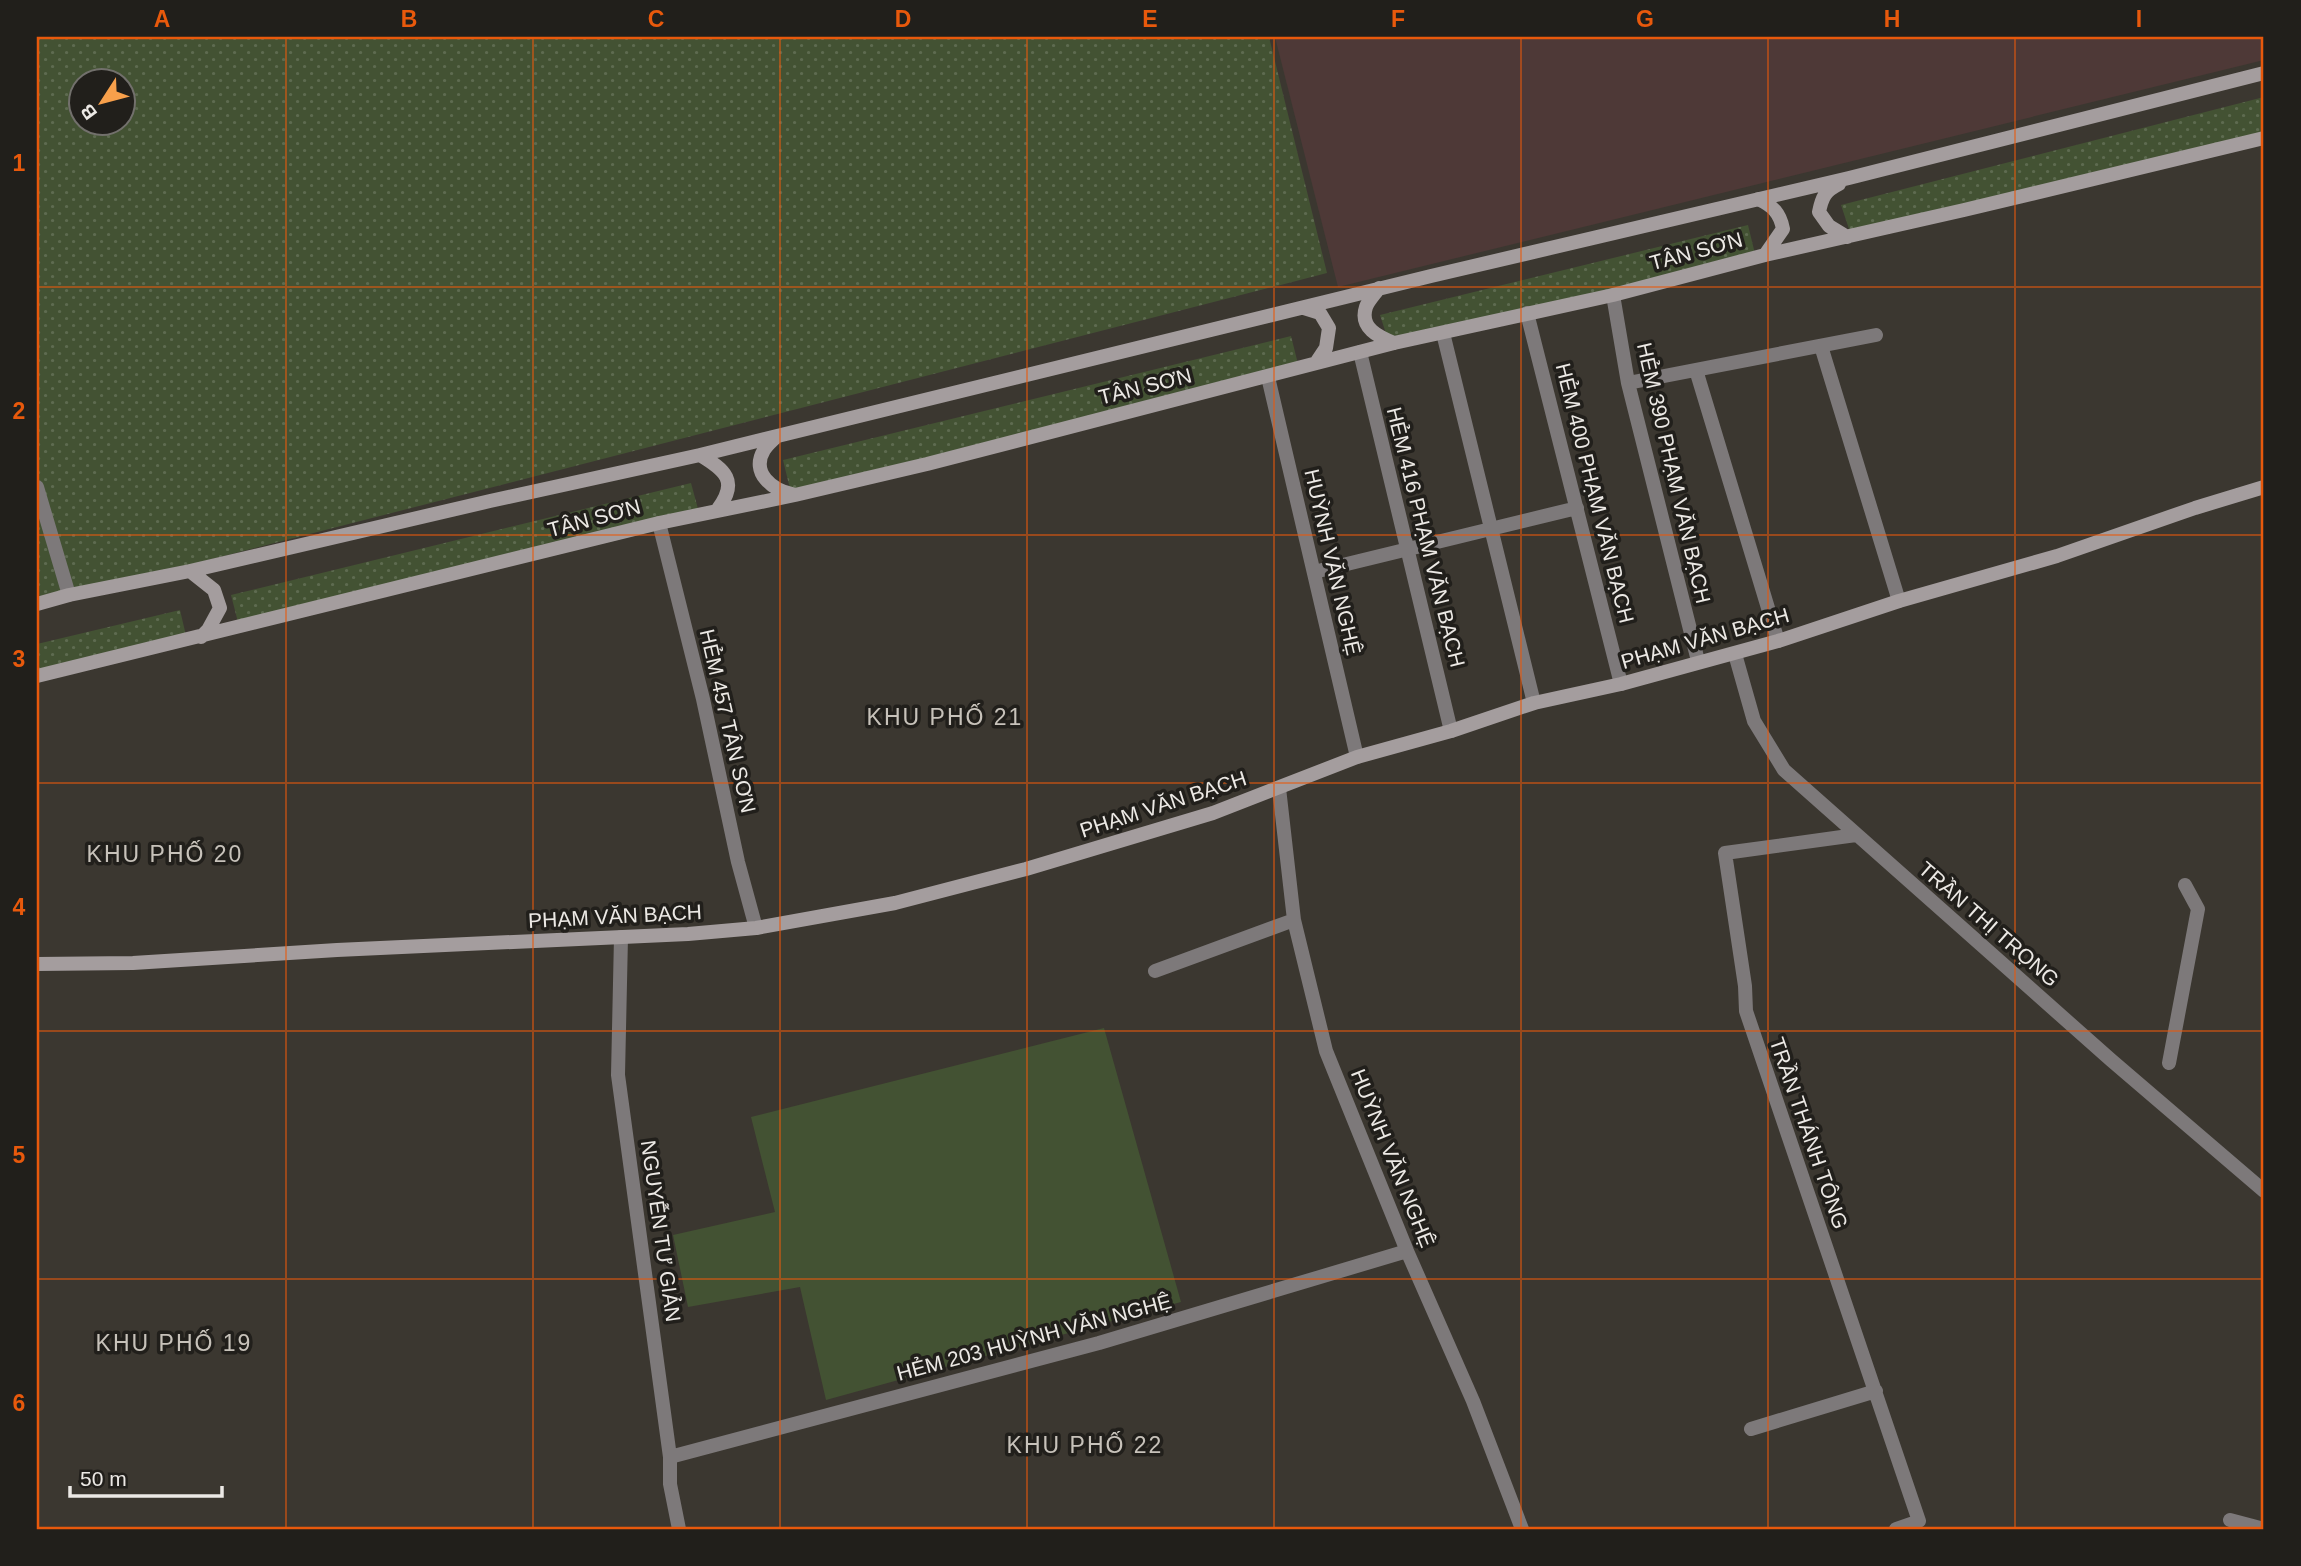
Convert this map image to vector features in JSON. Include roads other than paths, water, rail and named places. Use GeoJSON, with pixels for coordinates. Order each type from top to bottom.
{"type":"FeatureCollection","features":[{"type":"Feature","properties":{"kind":"street","name":"TÂN SƠN"},"geometry":{"type":"LineString","coordinates":[[37,604],[190,571],[489,500],[700,455],[1303,307],[1849,178],[2264,73]]}},
{"type":"Feature","properties":{"kind":"street","name":"TÂN SƠN"},"geometry":{"type":"LineString","coordinates":[[37,676],[659,523],[927,464],[1394,343],[1613,295],[1765,255],[2264,138]]}},
{"type":"Feature","properties":{"kind":"street"},"geometry":{"type":"LineString","coordinates":[[1847,237],[1829,226],[1819,212],[1821,198],[1828,190],[1849,178]]}},
{"type":"Feature","properties":{"kind":"street"},"geometry":{"type":"LineString","coordinates":[[1758,199],[1772,205],[1781,219],[1783,229],[1765,255]]}},
{"type":"Feature","properties":{"kind":"street"},"geometry":{"type":"LineString","coordinates":[[1379,289],[1366,307],[1365,322],[1374,334],[1394,343]]}},
{"type":"Feature","properties":{"kind":"street","name":"HẺM 390 PHẠM VĂN BẠCH"},"geometry":{"type":"LineString","coordinates":[[1613,295],[1628,383],[1698,661]]}},
{"type":"Feature","properties":{"kind":"street"},"geometry":{"type":"LineString","coordinates":[[1303,307],[1320,313],[1329,328],[1326,348],[1316,363]]}},
{"type":"Feature","properties":{"kind":"street","name":"HẺM 400 PHẠM VĂN BẠCH"},"geometry":{"type":"LineString","coordinates":[[1527,313],[1621,684]]}},
{"type":"Feature","properties":{"kind":"street"},"geometry":{"type":"LineString","coordinates":[[1443,333],[1534,704]]}},
{"type":"Feature","properties":{"kind":"street"},"geometry":{"type":"LineString","coordinates":[[1628,383],[1876,335]]}},
{"type":"Feature","properties":{"kind":"street"},"geometry":{"type":"LineString","coordinates":[[1821,346],[1899,601]]}},
{"type":"Feature","properties":{"kind":"street","name":"HẺM 416 PHẠM VĂN BẠCH"},"geometry":{"type":"LineString","coordinates":[[1360,352],[1451,731]]}},
{"type":"Feature","properties":{"kind":"street"},"geometry":{"type":"LineString","coordinates":[[1696,370],[1778,641]]}},
{"type":"Feature","properties":{"kind":"street","name":"HUỲNH VĂN NGHỆ"},"geometry":{"type":"LineString","coordinates":[[1268,377],[1357,757]]}},
{"type":"Feature","properties":{"kind":"street"},"geometry":{"type":"LineString","coordinates":[[777,436],[764,450],[760,471],[768,484],[779,492],[795,495]]}},
{"type":"Feature","properties":{"kind":"street"},"geometry":{"type":"LineString","coordinates":[[700,455],[722,468],[729,484],[727,497],[718,509]]}},
{"type":"Feature","properties":{"kind":"street"},"geometry":{"type":"LineString","coordinates":[[37,487],[69,595]]}},
{"type":"Feature","properties":{"kind":"street","name":"PHẠM VĂN BẠCH"},"geometry":{"type":"LineString","coordinates":[[37,964],[134,963],[756,928],[895,903],[1026,869],[1213,813],[1357,757],[1534,704],[1621,684],[1698,661],[1735,654],[1899,601],[2057,556],[2264,487]]}},
{"type":"Feature","properties":{"kind":"street"},"geometry":{"type":"LineString","coordinates":[[1314,572],[1577,508]]}},
{"type":"Feature","properties":{"kind":"street","name":"HẺM 457 TÂN SƠN"},"geometry":{"type":"LineString","coordinates":[[659,523],[703,699],[738,862],[756,928]]}},
{"type":"Feature","properties":{"kind":"street"},"geometry":{"type":"LineString","coordinates":[[190,571],[214,590],[220,608],[201,637]]}},
{"type":"Feature","properties":{"kind":"street","name":"TRẦN THỊ TRỌNG"},"geometry":{"type":"LineString","coordinates":[[1735,654],[1754,721],[1784,770],[2264,1191]]}},
{"type":"Feature","properties":{"kind":"street","name":"HUỲNH VĂN NGHỆ"},"geometry":{"type":"LineString","coordinates":[[1279,788],[1294,920],[1326,1051],[1407,1251],[1473,1401],[1522,1529]]}},
{"type":"Feature","properties":{"kind":"street","name":"TRẦN THÁNH TÔNG"},"geometry":{"type":"LineString","coordinates":[[1856,835],[1726,853],[1745,986],[1746,1011],[1919,1521],[1896,1529]]}},
{"type":"Feature","properties":{"kind":"street"},"geometry":{"type":"LineString","coordinates":[[2169,1063],[2198,909],[2185,885]]}},
{"type":"Feature","properties":{"kind":"street"},"geometry":{"type":"LineString","coordinates":[[1155,971],[1294,920]]}},
{"type":"Feature","properties":{"kind":"street","name":"NGUYỄN TƯ GIẢN"},"geometry":{"type":"LineString","coordinates":[[621,937],[618,1076],[670,1457],[670,1483],[679,1529]]}},
{"type":"Feature","properties":{"kind":"street","name":"HẺM 203 HUỲNH VĂN NGHỆ"},"geometry":{"type":"LineString","coordinates":[[670,1457],[1098,1343],[1407,1251]]}},
{"type":"Feature","properties":{"kind":"street"},"geometry":{"type":"LineString","coordinates":[[1751,1429],[1876,1391]]}},
{"type":"Feature","properties":{"kind":"street"},"geometry":{"type":"LineString","coordinates":[[2230,1520],[2264,1528]]}},
{"type":"Feature","properties":{"kind":"district","name":"KHU PHỐ 21"},"geometry":{"type":"Point","coordinates":[945,717]}},
{"type":"Feature","properties":{"kind":"district","name":"KHU PHỐ 20"},"geometry":{"type":"Point","coordinates":[165,854]}},
{"type":"Feature","properties":{"kind":"district","name":"KHU PHỐ 19"},"geometry":{"type":"Point","coordinates":[174,1343]}},
{"type":"Feature","properties":{"kind":"district","name":"KHU PHỐ 22"},"geometry":{"type":"Point","coordinates":[1085,1445]}}]}
